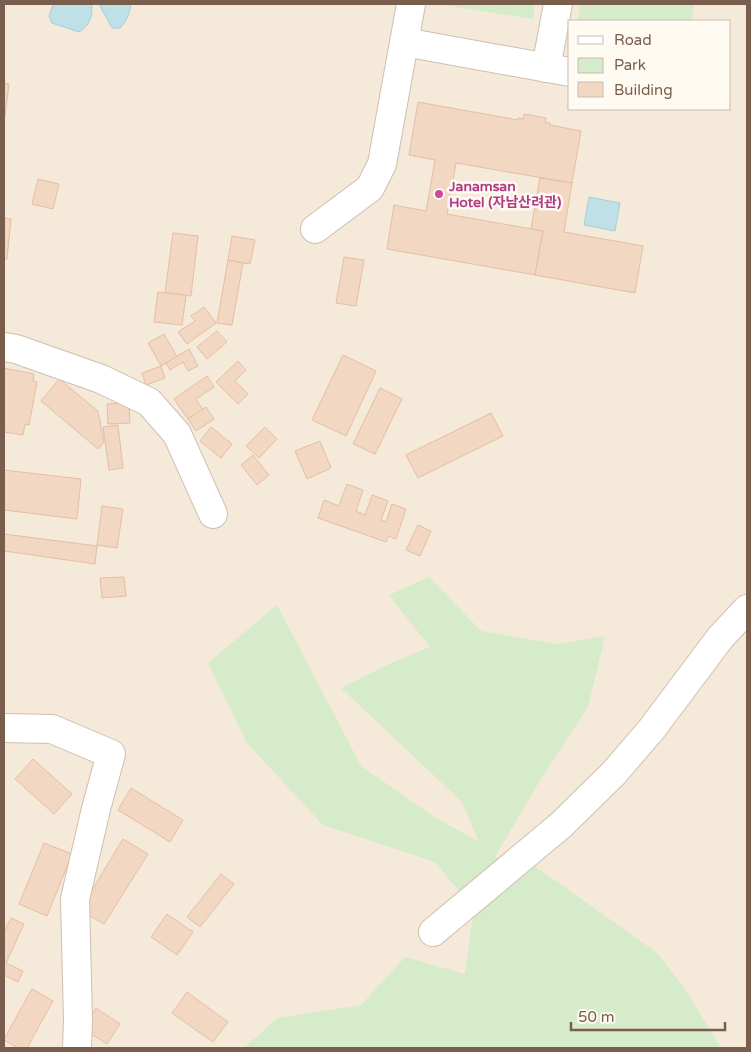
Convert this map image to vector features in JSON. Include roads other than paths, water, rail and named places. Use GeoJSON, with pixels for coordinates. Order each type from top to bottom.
{"type":"FeatureCollection","features":[{"type":"Feature","properties":{"kind":"street"},"geometry":{"type":"LineString","coordinates":[[315,229],[370,188],[382,164],[411,4]]}},
{"type":"Feature","properties":{"kind":"street"},"geometry":{"type":"LineString","coordinates":[[404,42],[558,70],[558,4]]}},
{"type":"Feature","properties":{"kind":"street"},"geometry":{"type":"LineString","coordinates":[[4,347],[16,349],[101,379],[149,402],[177,434],[214,514]]}},
{"type":"Feature","properties":{"kind":"street"},"geometry":{"type":"LineString","coordinates":[[433,932],[561,825],[613,774],[651,730],[720,638],[747,609]]}},
{"type":"Feature","properties":{"kind":"street"},"geometry":{"type":"LineString","coordinates":[[4,728],[52,729],[111,754],[96,808],[75,899],[77,1048]]}},
{"type":"Feature","properties":{"kind":"water"},"geometry":{"type":"Polygon","coordinates":[[[53,4],[92,4],[90,20],[79,32],[52,23],[49,16],[53,4]]]}},
{"type":"Feature","properties":{"kind":"water"},"geometry":{"type":"Polygon","coordinates":[[[99,4],[131,4],[130,11],[122,26],[120,28],[112,28],[99,4]]]}},
{"type":"Feature","properties":{"kind":"water"},"geometry":{"type":"Polygon","coordinates":[[[589,197],[620,203],[615,231],[584,225],[589,197]]]}},
{"type":"Feature","properties":{"kind":"place","name":"Janamsan Hotel (자남산려관)"},"geometry":{"type":"Point","coordinates":[439,194]}}]}
